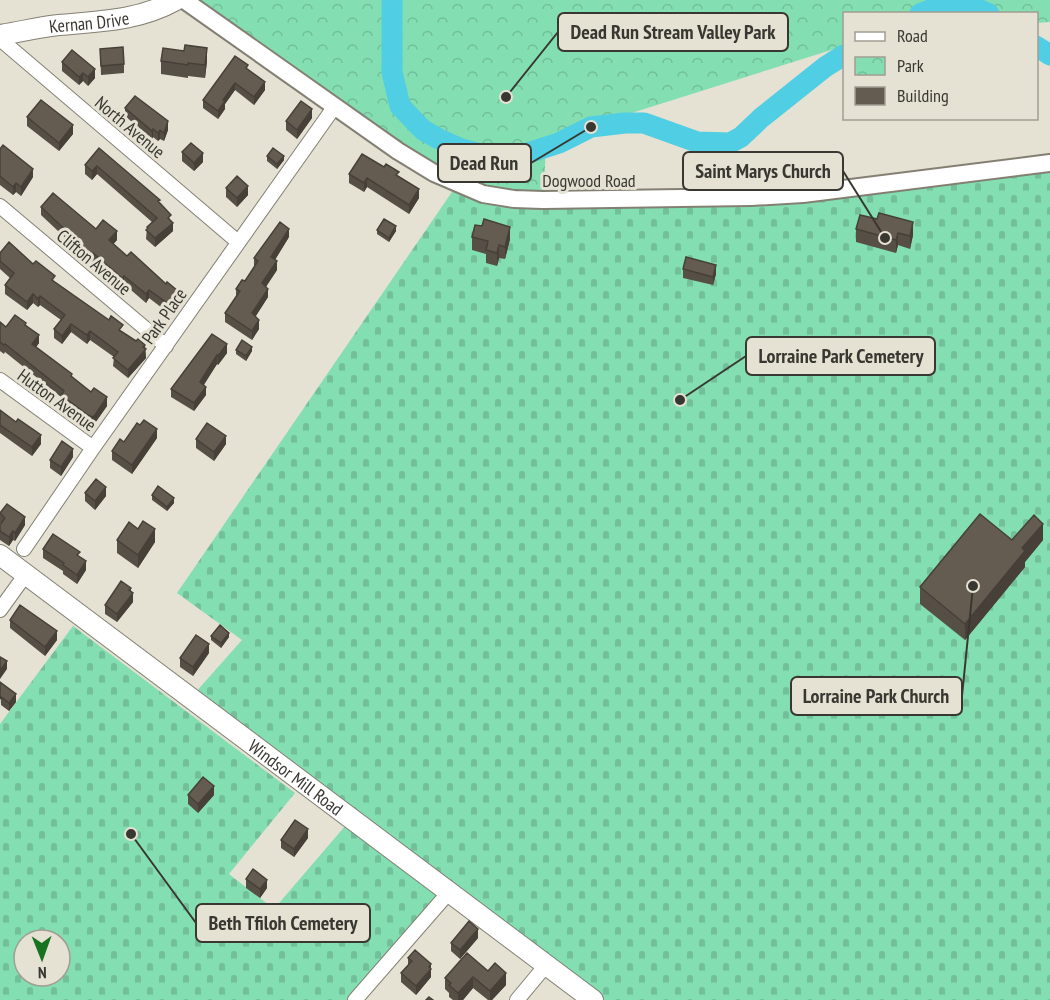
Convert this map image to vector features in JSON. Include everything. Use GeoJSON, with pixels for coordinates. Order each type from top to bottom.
{"type":"FeatureCollection","features":[{"type":"Feature","properties":{"kind":"main road","name":"Kernan Drive"},"geometry":{"type":"LineString","coordinates":[[0,37],[56,25],[130,18],[146,14],[176,0]]}},
{"type":"Feature","properties":{"kind":"main road","name":"Windsor Mill Road"},"geometry":{"type":"LineString","coordinates":[[0,555],[593,1000]]}},
{"type":"Feature","properties":{"kind":"street","name":"Dogwood Road"},"geometry":{"type":"LineString","coordinates":[[184,0],[434,173],[483,194],[514,200],[803,194],[1050,163]]}},
{"type":"Feature","properties":{"kind":"street","name":"North Avenue"},"geometry":{"type":"LineString","coordinates":[[0,37],[237,242]]}},
{"type":"Feature","properties":{"kind":"street","name":"Park Place"},"geometry":{"type":"LineString","coordinates":[[24,549],[237,242],[335,106]]}},
{"type":"Feature","properties":{"kind":"street","name":"Clifton Avenue"},"geometry":{"type":"LineString","coordinates":[[0,206],[165,346]]}},
{"type":"Feature","properties":{"kind":"street","name":"Hutton Avenue"},"geometry":{"type":"LineString","coordinates":[[0,380],[93,448]]}},
{"type":"Feature","properties":{"kind":"street"},"geometry":{"type":"LineString","coordinates":[[0,610],[26,574]]}},
{"type":"Feature","properties":{"kind":"street"},"geometry":{"type":"LineString","coordinates":[[355,1000],[450,891]]}},
{"type":"Feature","properties":{"kind":"street"},"geometry":{"type":"LineString","coordinates":[[517,1000],[547,964]]}},
{"type":"Feature","properties":{"kind":"green space"},"geometry":{"type":"Polygon","coordinates":[[[195,0],[1050,0],[1050,22],[1038,23],[1038,12],[843,12],[843,46],[546,140],[544,195],[517,194],[462,180],[383,133],[195,0]]]}},
{"type":"Feature","properties":{"kind":"green space"},"geometry":{"type":"Polygon","coordinates":[[[1050,168],[1050,1000],[604,1000],[195,693],[242,640],[177,593],[454,189],[543,207],[1050,168]]]}},
{"type":"Feature","properties":{"kind":"green space"},"geometry":{"type":"Polygon","coordinates":[[[73,626],[295,793],[229,874],[274,909],[346,825],[434,892],[437,899],[350,1000],[0,1000],[0,724],[73,626]]]}},
{"type":"Feature","properties":{"kind":"building"},"geometry":{"type":"Polygon","coordinates":[[[185,45],[207,48],[205,65],[161,61],[163,48],[184,51],[185,45]]]}},
{"type":"Feature","properties":{"kind":"building"},"geometry":{"type":"Polygon","coordinates":[[[123,47],[124,64],[101,66],[100,49],[123,47]]]}},
{"type":"Feature","properties":{"kind":"building"},"geometry":{"type":"Polygon","coordinates":[[[72,50],[95,69],[88,77],[83,73],[79,77],[62,62],[72,50]]]}},
{"type":"Feature","properties":{"kind":"building"},"geometry":{"type":"Polygon","coordinates":[[[235,56],[248,65],[246,68],[265,82],[254,97],[235,83],[218,111],[203,100],[235,56]]]}},
{"type":"Feature","properties":{"kind":"building"},"geometry":{"type":"Polygon","coordinates":[[[135,96],[168,121],[164,133],[160,130],[158,133],[153,129],[152,131],[125,108],[135,96]]]}},
{"type":"Feature","properties":{"kind":"building"},"geometry":{"type":"Polygon","coordinates":[[[41,100],[73,125],[59,143],[27,117],[41,100]]]}},
{"type":"Feature","properties":{"kind":"building"},"geometry":{"type":"Polygon","coordinates":[[[301,101],[312,109],[297,130],[286,121],[301,101]]]}},
{"type":"Feature","properties":{"kind":"building"},"geometry":{"type":"Polygon","coordinates":[[[191,143],[203,153],[194,163],[182,152],[191,143]]]}},
{"type":"Feature","properties":{"kind":"building"},"geometry":{"type":"Polygon","coordinates":[[[3,145],[33,169],[21,187],[16,183],[13,187],[0,176],[0,149],[3,145]]]}},
{"type":"Feature","properties":{"kind":"building"},"geometry":{"type":"Polygon","coordinates":[[[99,148],[160,200],[158,201],[171,215],[168,218],[173,223],[155,238],[146,230],[157,218],[97,166],[92,171],[85,165],[99,148]]]}},
{"type":"Feature","properties":{"kind":"building"},"geometry":{"type":"Polygon","coordinates":[[[273,148],[284,156],[277,164],[267,156],[273,148]]]}},
{"type":"Feature","properties":{"kind":"building"},"geometry":{"type":"Polygon","coordinates":[[[362,154],[384,167],[386,164],[399,172],[396,175],[419,189],[409,205],[367,178],[364,183],[349,174],[362,154]]]}},
{"type":"Feature","properties":{"kind":"building"},"geometry":{"type":"Polygon","coordinates":[[[237,176],[248,186],[237,198],[226,188],[237,176]]]}},
{"type":"Feature","properties":{"kind":"building"},"geometry":{"type":"Polygon","coordinates":[[[53,193],[96,229],[103,220],[117,231],[109,240],[127,256],[131,252],[166,284],[167,282],[179,292],[170,305],[149,290],[146,294],[124,276],[122,278],[93,253],[92,255],[41,207],[53,193]]]}},
{"type":"Feature","properties":{"kind":"building"},"geometry":{"type":"Polygon","coordinates":[[[879,213],[913,222],[910,236],[898,233],[896,240],[856,229],[860,215],[877,219],[879,213]]]}},
{"type":"Feature","properties":{"kind":"building"},"geometry":{"type":"Polygon","coordinates":[[[384,219],[396,226],[389,238],[377,230],[384,219]]]}},
{"type":"Feature","properties":{"kind":"building"},"geometry":{"type":"Polygon","coordinates":[[[484,219],[510,227],[505,247],[499,245],[497,253],[486,250],[488,241],[472,237],[475,225],[482,226],[484,219]]]}},
{"type":"Feature","properties":{"kind":"building"},"geometry":{"type":"Polygon","coordinates":[[[280,222],[289,229],[271,257],[277,261],[262,283],[268,289],[252,313],[259,320],[252,331],[225,313],[240,291],[236,289],[242,280],[245,281],[258,261],[254,258],[280,222]]]}},
{"type":"Feature","properties":{"kind":"building"},"geometry":{"type":"Polygon","coordinates":[[[9,242],[33,264],[36,261],[55,276],[52,280],[109,320],[111,316],[123,325],[119,330],[145,345],[143,347],[146,349],[128,370],[113,358],[118,352],[90,331],[87,335],[71,324],[62,336],[54,329],[65,315],[40,296],[38,299],[33,294],[27,302],[5,285],[14,273],[0,261],[0,253],[9,242]]]}},
{"type":"Feature","properties":{"kind":"building"},"geometry":{"type":"Polygon","coordinates":[[[686,257],[716,265],[713,277],[683,269],[686,257]]]}},
{"type":"Feature","properties":{"kind":"building"},"geometry":{"type":"Polygon","coordinates":[[[15,315],[39,335],[32,344],[72,374],[71,376],[91,392],[94,388],[107,397],[95,415],[92,417],[88,415],[61,395],[64,391],[0,342],[0,322],[6,327],[15,315]]]}},
{"type":"Feature","properties":{"kind":"building"},"geometry":{"type":"Polygon","coordinates":[[[212,334],[227,344],[200,382],[206,387],[194,403],[171,389],[212,334]]]}},
{"type":"Feature","properties":{"kind":"building"},"geometry":{"type":"Polygon","coordinates":[[[242,340],[252,347],[246,356],[236,350],[242,340]]]}},
{"type":"Feature","properties":{"kind":"building"},"geometry":{"type":"Polygon","coordinates":[[[0,410],[16,422],[18,419],[41,435],[32,447],[0,425],[0,410]]]}},
{"type":"Feature","properties":{"kind":"building"},"geometry":{"type":"Polygon","coordinates":[[[144,420],[157,429],[132,465],[112,451],[120,439],[124,442],[137,423],[140,425],[144,420]]]}},
{"type":"Feature","properties":{"kind":"building"},"geometry":{"type":"Polygon","coordinates":[[[207,423],[226,436],[214,452],[196,439],[207,423]]]}},
{"type":"Feature","properties":{"kind":"building"},"geometry":{"type":"Polygon","coordinates":[[[62,441],[73,449],[61,467],[50,460],[62,441]]]}},
{"type":"Feature","properties":{"kind":"building"},"geometry":{"type":"Polygon","coordinates":[[[96,479],[106,487],[95,501],[85,493],[96,479]]]}},
{"type":"Feature","properties":{"kind":"building"},"geometry":{"type":"Polygon","coordinates":[[[158,486],[174,498],[167,507],[152,495],[158,486]]]}},
{"type":"Feature","properties":{"kind":"building"},"geometry":{"type":"Polygon","coordinates":[[[7,504],[25,517],[15,533],[13,531],[9,537],[0,531],[0,525],[5,518],[0,513],[7,504]]]}},
{"type":"Feature","properties":{"kind":"building"},"geometry":{"type":"Polygon","coordinates":[[[980,514],[1012,540],[1034,515],[1043,524],[1022,548],[1025,551],[965,624],[920,587],[980,514]]]}},
{"type":"Feature","properties":{"kind":"building"},"geometry":{"type":"Polygon","coordinates":[[[143,521],[155,529],[138,555],[117,540],[129,522],[138,529],[143,521]]]}},
{"type":"Feature","properties":{"kind":"building"},"geometry":{"type":"Polygon","coordinates":[[[53,534],[80,552],[77,555],[86,561],[77,575],[43,549],[53,534]]]}},
{"type":"Feature","properties":{"kind":"building"},"geometry":{"type":"Polygon","coordinates":[[[121,581],[131,588],[129,590],[133,593],[117,614],[105,605],[121,581]]]}},
{"type":"Feature","properties":{"kind":"building"},"geometry":{"type":"Polygon","coordinates":[[[20,605],[57,631],[45,647],[10,620],[20,605]]]}},
{"type":"Feature","properties":{"kind":"building"},"geometry":{"type":"Polygon","coordinates":[[[220,625],[229,633],[221,643],[211,636],[220,625]]]}},
{"type":"Feature","properties":{"kind":"building"},"geometry":{"type":"Polygon","coordinates":[[[196,635],[209,644],[193,667],[180,658],[196,635]]]}},
{"type":"Feature","properties":{"kind":"building"},"geometry":{"type":"Polygon","coordinates":[[[0,657],[7,661],[0,671],[0,657]]]}},
{"type":"Feature","properties":{"kind":"building"},"geometry":{"type":"Polygon","coordinates":[[[0,682],[16,694],[9,703],[1,697],[0,699],[0,682]]]}},
{"type":"Feature","properties":{"kind":"building"},"geometry":{"type":"Polygon","coordinates":[[[203,777],[214,786],[198,804],[188,795],[203,777]]]}},
{"type":"Feature","properties":{"kind":"building"},"geometry":{"type":"Polygon","coordinates":[[[295,820],[308,829],[294,849],[281,840],[295,820]]]}},
{"type":"Feature","properties":{"kind":"building"},"geometry":{"type":"Polygon","coordinates":[[[253,869],[267,880],[260,889],[246,879],[253,869]]]}},
{"type":"Feature","properties":{"kind":"building"},"geometry":{"type":"Polygon","coordinates":[[[469,921],[478,929],[460,950],[451,943],[469,921]]]}},
{"type":"Feature","properties":{"kind":"building"},"geometry":{"type":"Polygon","coordinates":[[[415,950],[431,964],[429,967],[431,969],[416,986],[401,973],[412,961],[408,958],[415,950]]]}},
{"type":"Feature","properties":{"kind":"building"},"geometry":{"type":"Polygon","coordinates":[[[467,953],[488,971],[495,963],[506,973],[490,991],[473,977],[458,993],[449,985],[451,983],[445,978],[467,953]]]}},
{"type":"Feature","properties":{"kind":"waterway"},"geometry":{"type":"LineString","coordinates":[[392,0],[392,72],[400,106],[423,130],[439,139],[459,148],[498,159],[513,158],[559,143],[591,127],[625,123],[644,123],[697,142],[730,143],[741,137],[825,67],[843,56]]}},
{"type":"Feature","properties":{"kind":"waterway"},"geometry":{"type":"LineString","coordinates":[[925,12],[954,4],[970,6],[985,12]]}},
{"type":"Feature","properties":{"kind":"waterway"},"geometry":{"type":"LineString","coordinates":[[1038,47],[1050,55]]}},
{"type":"Feature","properties":{"kind":"place","name":"Dead Run Stream Valley Park"},"geometry":{"type":"Point","coordinates":[506,97]}},
{"type":"Feature","properties":{"kind":"place","name":"Dead Run"},"geometry":{"type":"Point","coordinates":[591,127]}},
{"type":"Feature","properties":{"kind":"place","name":"Saint Marys Church"},"geometry":{"type":"Point","coordinates":[885,238]}},
{"type":"Feature","properties":{"kind":"place","name":"Lorraine Park Cemetery"},"geometry":{"type":"Point","coordinates":[680,400]}},
{"type":"Feature","properties":{"kind":"place","name":"Lorraine Park Church"},"geometry":{"type":"Point","coordinates":[973,586]}},
{"type":"Feature","properties":{"kind":"place","name":"Beth Tfiloh Cemetery"},"geometry":{"type":"Point","coordinates":[131,834]}}]}
